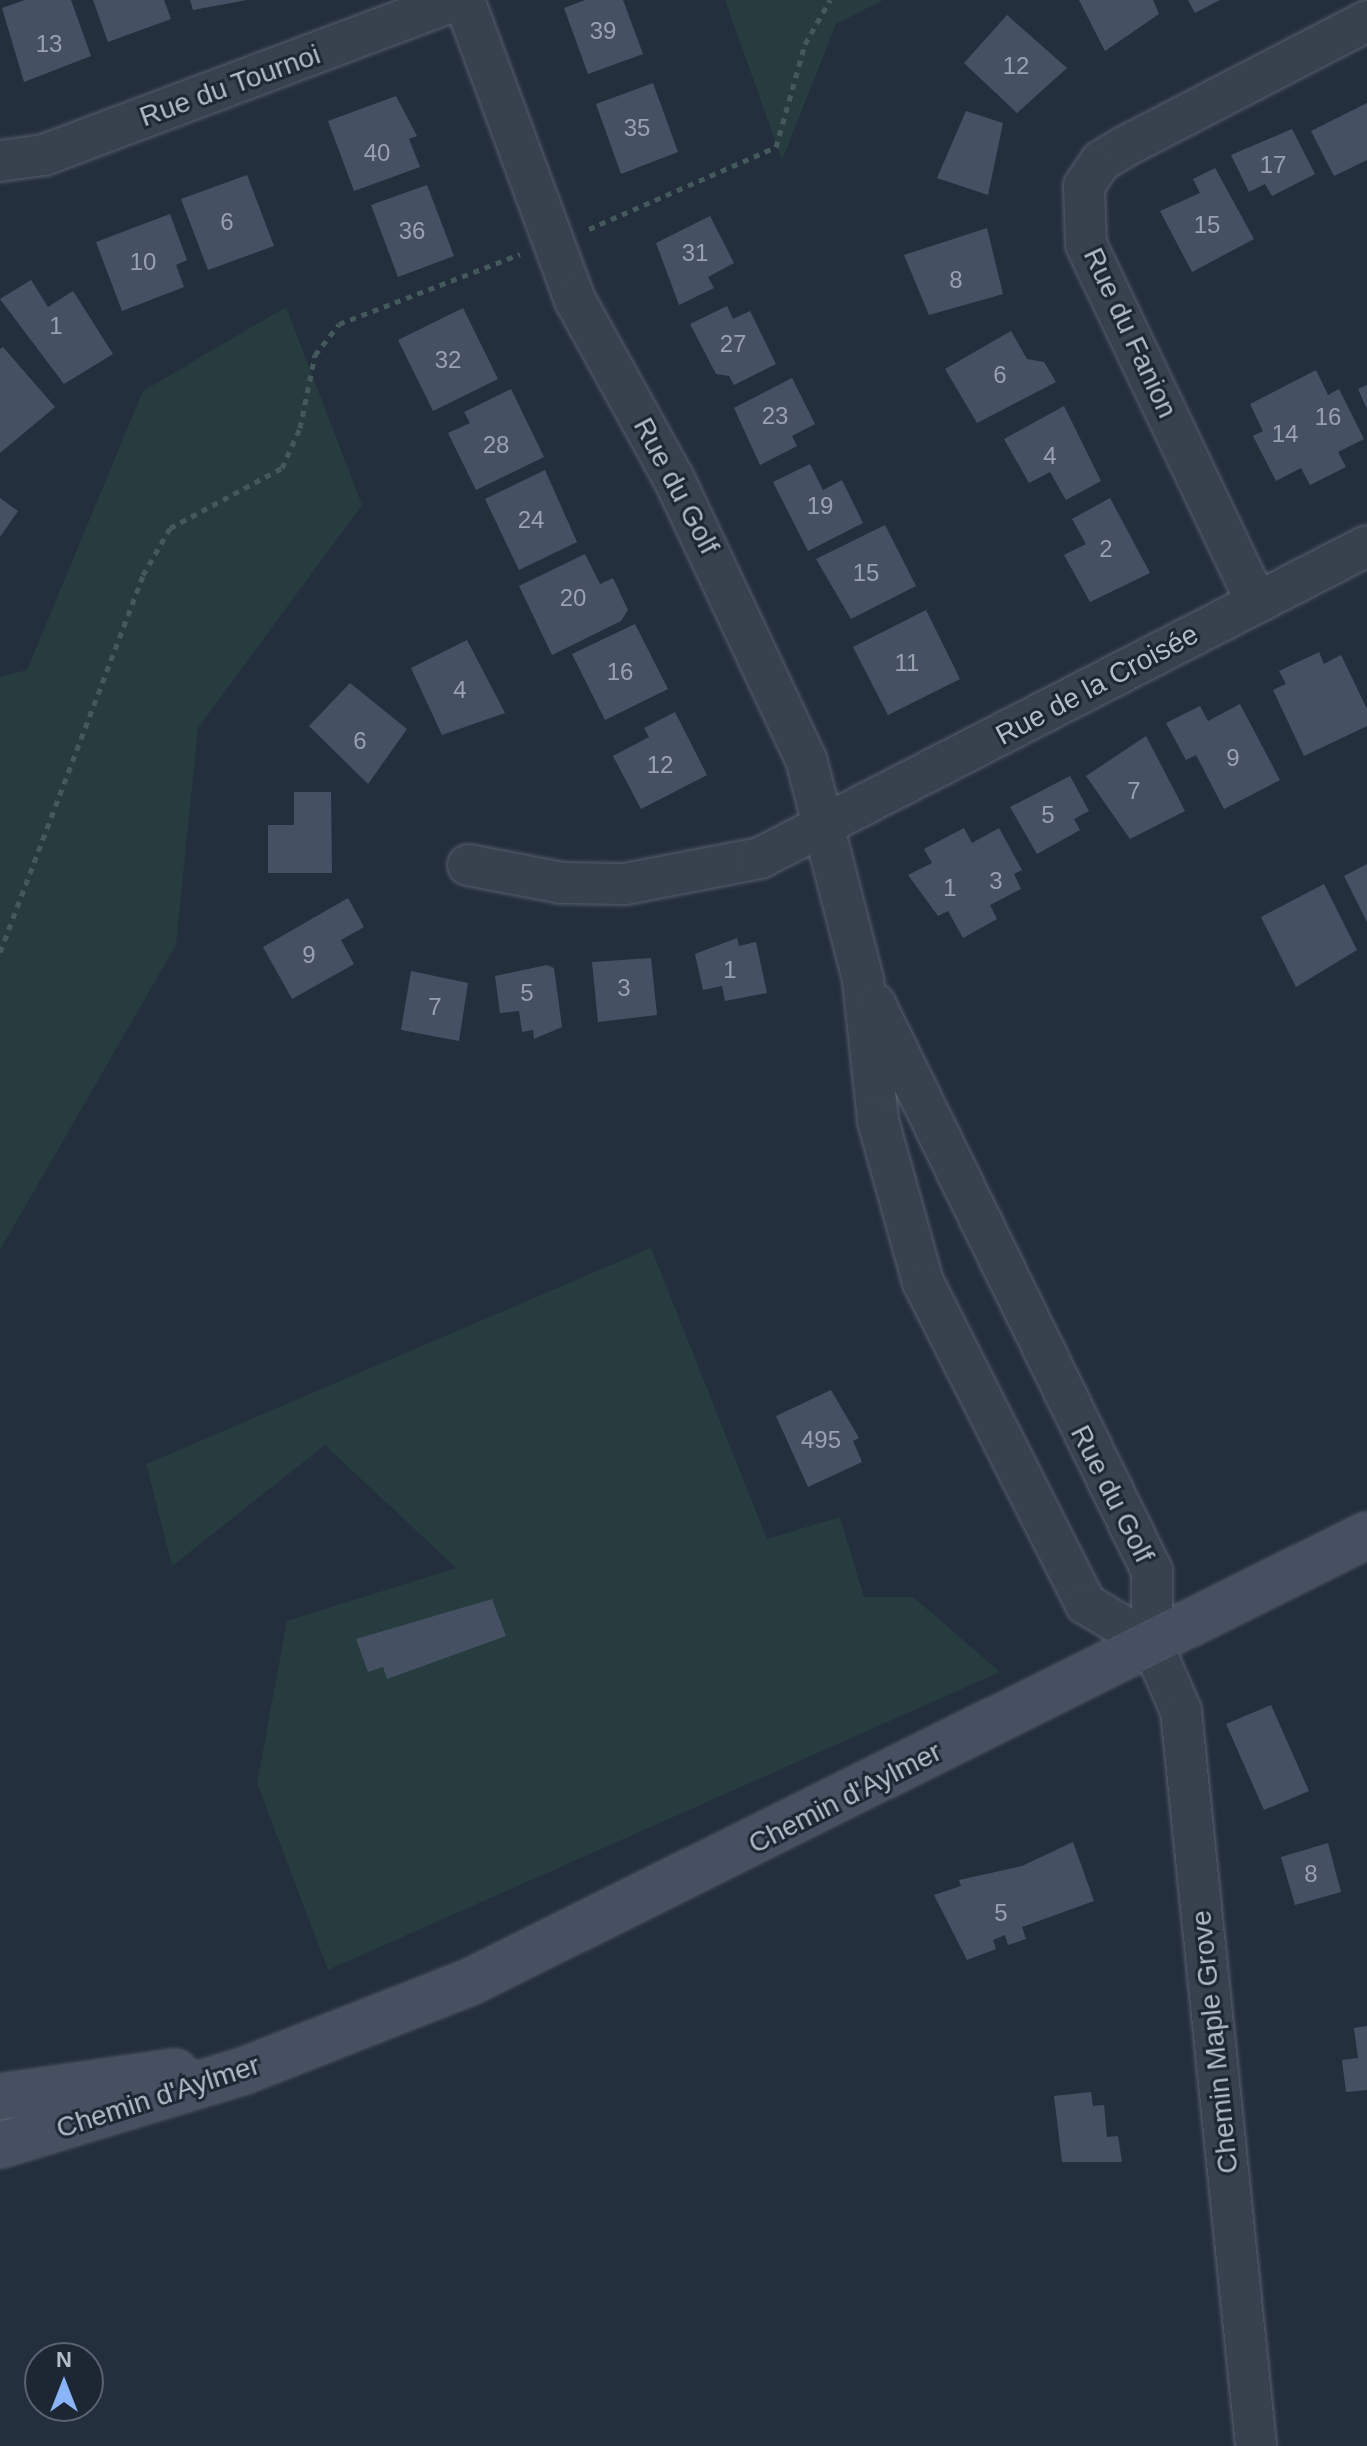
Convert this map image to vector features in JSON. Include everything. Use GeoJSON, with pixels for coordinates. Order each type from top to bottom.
{"type":"FeatureCollection","features":[{"type":"Feature","properties":{"kind":"main road","name":"Chemin d'Aylmer"},"geometry":{"type":"LineString","coordinates":[[0,2145],[163,2099],[315,2044],[515,1962],[1367,1535]]}},
{"type":"Feature","properties":{"kind":"main road","name":"Chemin d'Aylmer"},"geometry":{"type":"LineString","coordinates":[[0,2097],[315,2044]]}},
{"type":"Feature","properties":{"kind":"street","name":"Rue du Tournoi"},"geometry":{"type":"LineString","coordinates":[[0,161],[44,155],[457,0]]}},
{"type":"Feature","properties":{"kind":"street","name":"Rue du Golf"},"geometry":{"type":"LineString","coordinates":[[464,0],[575,300],[786,702],[829,827],[863,980],[878,1121],[923,1282],[1086,1604],[1152,1644]]}},
{"type":"Feature","properties":{"kind":"street","name":"Rue du Fanion"},"geometry":{"type":"LineString","coordinates":[[1256,601],[1086,244],[1084,186],[1101,161],[1124,147],[1367,21]]}},
{"type":"Feature","properties":{"kind":"street","name":"Rue de la Croisée"},"geometry":{"type":"LineString","coordinates":[[468,865],[562,883],[625,884],[738,865],[829,827],[1256,601],[1367,546]]}},
{"type":"Feature","properties":{"kind":"street","name":"Rue du Golf"},"geometry":{"type":"LineString","coordinates":[[863,980],[1152,1571],[1152,1644]]}},
{"type":"Feature","properties":{"kind":"street","name":"Chemin Maple Grove"},"geometry":{"type":"LineString","coordinates":[[1152,1644],[1181,1711],[1256,2446]]}},
{"type":"Feature","properties":{"kind":"path"},"geometry":{"type":"LineString","coordinates":[[0,952],[143,575],[170,528],[282,468],[300,428],[315,355],[339,324],[554,244],[776,147],[805,44],[830,0]]}},
{"type":"Feature","properties":{"kind":"green space"},"geometry":{"type":"Polygon","coordinates":[[[725,0],[883,0],[836,24],[782,160],[725,0]]]}},
{"type":"Feature","properties":{"kind":"green space"},"geometry":{"type":"Polygon","coordinates":[[[286,307],[362,505],[198,728],[176,945],[0,1250],[0,677],[27,670],[143,391],[286,307]]]}},
{"type":"Feature","properties":{"kind":"green space"},"geometry":{"type":"Polygon","coordinates":[[[651,1248],[767,1539],[840,1517],[864,1597],[913,1597],[1000,1672],[328,1970],[257,1783],[287,1621],[456,1568],[325,1445],[172,1566],[146,1464],[651,1248]]]}},
{"type":"Feature","properties":{"kind":"building"},"geometry":{"type":"Polygon","coordinates":[[[25,0],[71,0],[91,56],[24,82],[2,8],[25,0]]]}},
{"type":"Feature","properties":{"kind":"building"},"geometry":{"type":"Polygon","coordinates":[[[93,0],[164,0],[171,19],[108,42],[93,0]]]}},
{"type":"Feature","properties":{"kind":"building"},"geometry":{"type":"Polygon","coordinates":[[[190,0],[247,0],[193,10],[190,0]]]}},
{"type":"Feature","properties":{"kind":"building"},"geometry":{"type":"Polygon","coordinates":[[[585,0],[623,0],[643,54],[588,74],[564,8],[585,0]]]}},
{"type":"Feature","properties":{"kind":"building"},"geometry":{"type":"Polygon","coordinates":[[[1079,0],[1153,0],[1159,14],[1105,51],[1079,0]]]}},
{"type":"Feature","properties":{"kind":"building"},"geometry":{"type":"Polygon","coordinates":[[[1188,0],[1220,0],[1195,13],[1188,0]]]}},
{"type":"Feature","properties":{"kind":"building"},"geometry":{"type":"Polygon","coordinates":[[[1007,15],[1067,68],[1017,113],[964,63],[1007,15]]]}},
{"type":"Feature","properties":{"kind":"building"},"geometry":{"type":"Polygon","coordinates":[[[653,83],[678,152],[621,174],[596,104],[653,83]]]}},
{"type":"Feature","properties":{"kind":"building"},"geometry":{"type":"Polygon","coordinates":[[[396,96],[417,136],[409,139],[420,167],[354,191],[328,121],[396,96]]]}},
{"type":"Feature","properties":{"kind":"building"},"geometry":{"type":"Polygon","coordinates":[[[1367,103],[1367,160],[1334,176],[1311,131],[1367,103]]]}},
{"type":"Feature","properties":{"kind":"building"},"geometry":{"type":"Polygon","coordinates":[[[966,111],[1003,123],[988,195],[937,178],[966,111]]]}},
{"type":"Feature","properties":{"kind":"building"},"geometry":{"type":"Polygon","coordinates":[[[1292,129],[1315,174],[1272,196],[1265,184],[1249,192],[1231,155],[1292,129]]]}},
{"type":"Feature","properties":{"kind":"building"},"geometry":{"type":"Polygon","coordinates":[[[1215,168],[1254,239],[1192,272],[1160,211],[1200,193],[1193,179],[1215,168]]]}},
{"type":"Feature","properties":{"kind":"building"},"geometry":{"type":"Polygon","coordinates":[[[247,175],[274,246],[208,270],[181,199],[247,175]]]}},
{"type":"Feature","properties":{"kind":"building"},"geometry":{"type":"Polygon","coordinates":[[[427,185],[454,256],[398,277],[371,205],[427,185]]]}},
{"type":"Feature","properties":{"kind":"building"},"geometry":{"type":"Polygon","coordinates":[[[170,214],[187,260],[176,265],[184,287],[122,311],[96,242],[170,214]]]}},
{"type":"Feature","properties":{"kind":"building"},"geometry":{"type":"Polygon","coordinates":[[[710,216],[734,263],[708,277],[714,288],[679,305],[656,243],[710,216]]]}},
{"type":"Feature","properties":{"kind":"building"},"geometry":{"type":"Polygon","coordinates":[[[987,228],[1003,294],[929,315],[904,255],[987,228]]]}},
{"type":"Feature","properties":{"kind":"building"},"geometry":{"type":"Polygon","coordinates":[[[31,280],[48,307],[73,291],[113,354],[64,384],[0,299],[31,280]]]}},
{"type":"Feature","properties":{"kind":"building"},"geometry":{"type":"Polygon","coordinates":[[[727,306],[733,319],[750,311],[776,364],[734,385],[729,376],[716,374],[690,324],[727,306]]]}},
{"type":"Feature","properties":{"kind":"building"},"geometry":{"type":"Polygon","coordinates":[[[463,308],[498,379],[433,411],[398,340],[463,308]]]}},
{"type":"Feature","properties":{"kind":"building"},"geometry":{"type":"Polygon","coordinates":[[[1011,331],[1027,359],[1044,362],[1056,382],[977,423],[945,369],[1011,331]]]}},
{"type":"Feature","properties":{"kind":"building"},"geometry":{"type":"Polygon","coordinates":[[[3,347],[55,407],[0,453],[0,349],[3,347]]]}},
{"type":"Feature","properties":{"kind":"building"},"geometry":{"type":"Polygon","coordinates":[[[1316,370],[1328,395],[1339,389],[1364,439],[1338,452],[1346,467],[1310,485],[1301,468],[1276,481],[1253,436],[1263,431],[1250,404],[1316,370]]]}},
{"type":"Feature","properties":{"kind":"building"},"geometry":{"type":"Polygon","coordinates":[[[792,378],[815,424],[792,436],[797,446],[760,465],[734,408],[792,378]]]}},
{"type":"Feature","properties":{"kind":"building"},"geometry":{"type":"Polygon","coordinates":[[[1367,385],[1367,409],[1358,389],[1367,385]]]}},
{"type":"Feature","properties":{"kind":"building"},"geometry":{"type":"Polygon","coordinates":[[[511,389],[544,457],[476,490],[448,433],[470,423],[464,412],[511,389]]]}},
{"type":"Feature","properties":{"kind":"building"},"geometry":{"type":"Polygon","coordinates":[[[1064,406],[1101,481],[1066,500],[1050,472],[1029,483],[1004,439],[1064,406]]]}},
{"type":"Feature","properties":{"kind":"building"},"geometry":{"type":"Polygon","coordinates":[[[810,464],[823,490],[842,480],[863,523],[808,551],[773,482],[810,464]]]}},
{"type":"Feature","properties":{"kind":"building"},"geometry":{"type":"Polygon","coordinates":[[[545,470],[577,542],[519,570],[485,499],[545,470]]]}},
{"type":"Feature","properties":{"kind":"building"},"geometry":{"type":"Polygon","coordinates":[[[0,498],[18,511],[0,537],[0,498]]]}},
{"type":"Feature","properties":{"kind":"building"},"geometry":{"type":"Polygon","coordinates":[[[1110,498],[1150,573],[1090,602],[1064,555],[1086,544],[1072,519],[1110,498]]]}},
{"type":"Feature","properties":{"kind":"building"},"geometry":{"type":"Polygon","coordinates":[[[885,525],[916,586],[851,619],[816,559],[885,525]]]}},
{"type":"Feature","properties":{"kind":"building"},"geometry":{"type":"Polygon","coordinates":[[[585,554],[600,584],[613,578],[628,610],[621,621],[552,655],[519,586],[585,554]]]}},
{"type":"Feature","properties":{"kind":"building"},"geometry":{"type":"Polygon","coordinates":[[[926,610],[960,679],[888,715],[853,647],[926,610]]]}},
{"type":"Feature","properties":{"kind":"building"},"geometry":{"type":"Polygon","coordinates":[[[635,624],[668,689],[605,720],[572,654],[635,624]]]}},
{"type":"Feature","properties":{"kind":"building"},"geometry":{"type":"Polygon","coordinates":[[[467,640],[505,713],[442,735],[411,668],[467,640]]]}},
{"type":"Feature","properties":{"kind":"building"},"geometry":{"type":"Polygon","coordinates":[[[1319,652],[1324,664],[1341,655],[1367,709],[1367,726],[1304,756],[1273,690],[1286,684],[1279,671],[1319,652]]]}},
{"type":"Feature","properties":{"kind":"building"},"geometry":{"type":"Polygon","coordinates":[[[350,683],[407,729],[368,784],[309,726],[350,683]]]}},
{"type":"Feature","properties":{"kind":"building"},"geometry":{"type":"Polygon","coordinates":[[[1240,704],[1280,780],[1224,809],[1196,755],[1186,760],[1166,723],[1200,706],[1208,721],[1240,704]]]}},
{"type":"Feature","properties":{"kind":"building"},"geometry":{"type":"Polygon","coordinates":[[[675,712],[707,775],[641,809],[613,756],[649,737],[644,728],[675,712]]]}},
{"type":"Feature","properties":{"kind":"building"},"geometry":{"type":"Polygon","coordinates":[[[1146,736],[1185,811],[1130,839],[1086,776],[1146,736]]]}},
{"type":"Feature","properties":{"kind":"building"},"geometry":{"type":"Polygon","coordinates":[[[1070,776],[1089,811],[1074,819],[1080,830],[1037,854],[1010,807],[1070,776]]]}},
{"type":"Feature","properties":{"kind":"building"},"geometry":{"type":"Polygon","coordinates":[[[294,792],[331,792],[332,873],[268,873],[268,825],[294,825],[294,792]]]}},
{"type":"Feature","properties":{"kind":"building"},"geometry":{"type":"Polygon","coordinates":[[[964,828],[972,843],[999,828],[1022,870],[1014,874],[1021,889],[990,905],[997,919],[963,938],[948,911],[938,916],[908,875],[932,863],[924,849],[964,828]]]}},
{"type":"Feature","properties":{"kind":"building"},"geometry":{"type":"Polygon","coordinates":[[[1367,864],[1367,922],[1344,876],[1367,864]]]}},
{"type":"Feature","properties":{"kind":"building"},"geometry":{"type":"Polygon","coordinates":[[[1324,884],[1357,950],[1296,987],[1261,917],[1324,884]]]}},
{"type":"Feature","properties":{"kind":"building"},"geometry":{"type":"Polygon","coordinates":[[[348,898],[364,927],[341,940],[354,964],[292,999],[263,947],[348,898]]]}},
{"type":"Feature","properties":{"kind":"building"},"geometry":{"type":"Polygon","coordinates":[[[737,938],[739,946],[756,942],[767,993],[725,1001],[722,986],[703,990],[695,954],[737,938]]]}},
{"type":"Feature","properties":{"kind":"building"},"geometry":{"type":"Polygon","coordinates":[[[651,958],[657,1015],[598,1022],[592,962],[651,958]]]}},
{"type":"Feature","properties":{"kind":"building"},"geometry":{"type":"Polygon","coordinates":[[[547,965],[554,968],[562,1027],[534,1039],[533,1030],[522,1032],[519,1011],[500,1013],[495,976],[547,965]]]}},
{"type":"Feature","properties":{"kind":"building"},"geometry":{"type":"Polygon","coordinates":[[[411,971],[468,983],[459,1041],[401,1030],[411,971]]]}},
{"type":"Feature","properties":{"kind":"building"},"geometry":{"type":"Polygon","coordinates":[[[831,1390],[859,1438],[853,1441],[862,1462],[808,1487],[776,1416],[831,1390]]]}},
{"type":"Feature","properties":{"kind":"building"},"geometry":{"type":"Polygon","coordinates":[[[492,1599],[506,1636],[387,1679],[383,1667],[368,1672],[356,1639],[492,1599]]]}},
{"type":"Feature","properties":{"kind":"building"},"geometry":{"type":"Polygon","coordinates":[[[1271,1705],[1309,1791],[1264,1810],[1226,1724],[1271,1705]]]}},
{"type":"Feature","properties":{"kind":"building"},"geometry":{"type":"Polygon","coordinates":[[[1073,1842],[1094,1901],[1022,1927],[1026,1939],[1008,1945],[1005,1935],[993,1940],[996,1949],[967,1960],[934,1895],[961,1886],[959,1880],[1022,1866],[1073,1842]]]}},
{"type":"Feature","properties":{"kind":"building"},"geometry":{"type":"Polygon","coordinates":[[[1328,1843],[1341,1892],[1295,1905],[1281,1857],[1328,1843]]]}},
{"type":"Feature","properties":{"kind":"building"},"geometry":{"type":"Polygon","coordinates":[[[1367,2026],[1367,2090],[1346,2092],[1342,2060],[1358,2058],[1354,2028],[1367,2026]]]}},
{"type":"Feature","properties":{"kind":"building"},"geometry":{"type":"Polygon","coordinates":[[[1091,2092],[1093,2106],[1104,2105],[1107,2137],[1118,2136],[1122,2162],[1062,2162],[1054,2096],[1091,2092]]]}}]}
